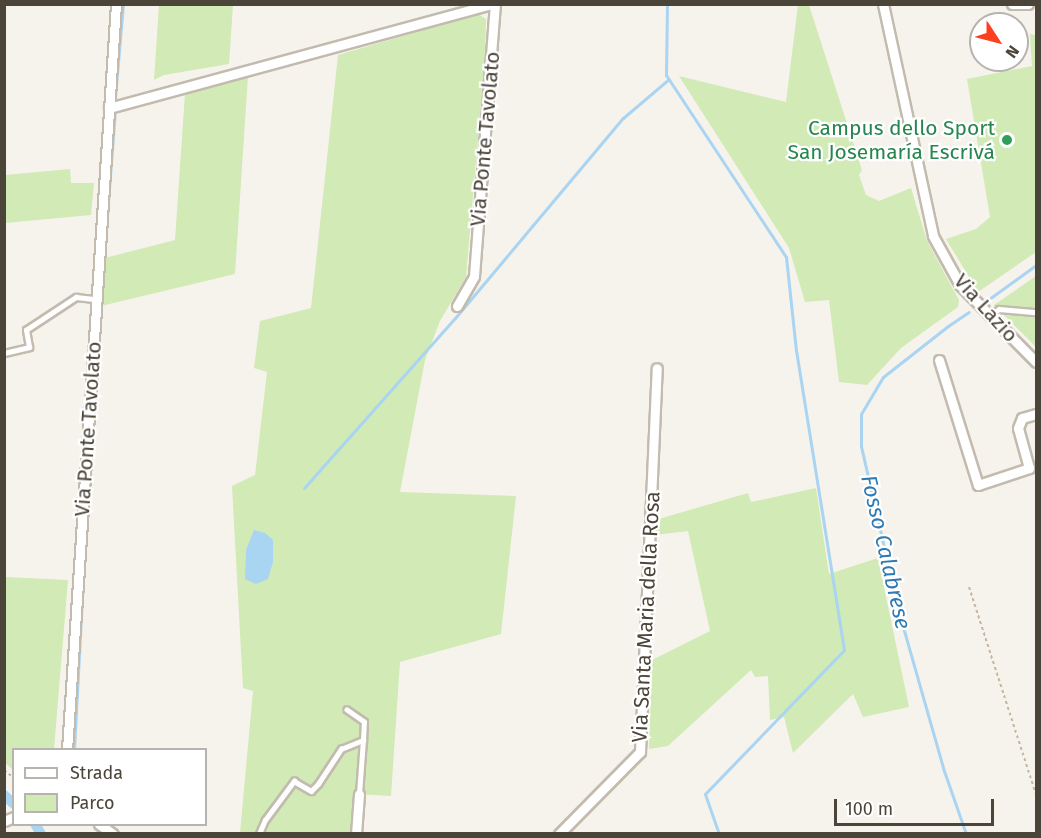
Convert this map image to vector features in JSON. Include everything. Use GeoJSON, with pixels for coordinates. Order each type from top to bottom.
{"type":"FeatureCollection","features":[{"type":"Feature","properties":{"kind":"street","name":"Via Ponte Tavolato"},"geometry":{"type":"LineString","coordinates":[[67,748],[116,4]]}},
{"type":"Feature","properties":{"kind":"street","name":"Via Ponte Tavolato"},"geometry":{"type":"LineString","coordinates":[[109,108],[494,4],[474,276],[457,306]]}},
{"type":"Feature","properties":{"kind":"street","name":"Via Lazio"},"geometry":{"type":"LineString","coordinates":[[883,4],[933,236],[960,285],[1036,362]]}},
{"type":"Feature","properties":{"kind":"street"},"geometry":{"type":"LineString","coordinates":[[1012,4],[1028,4]]}},
{"type":"Feature","properties":{"kind":"street"},"geometry":{"type":"LineString","coordinates":[[939,360],[978,484],[1029,468],[1018,428],[1022,418],[1036,414]]}},
{"type":"Feature","properties":{"kind":"street","name":"Via Santa Maria della Rosa"},"geometry":{"type":"LineString","coordinates":[[559,834],[640,752],[657,368]]}},
{"type":"Feature","properties":{"kind":"street"},"geometry":{"type":"LineString","coordinates":[[356,834],[359,794]]}},
{"type":"Feature","properties":{"kind":"lane"},"geometry":{"type":"LineString","coordinates":[[4,353],[29,347],[26,330],[76,297],[96,299]]}},
{"type":"Feature","properties":{"kind":"lane"},"geometry":{"type":"LineString","coordinates":[[990,316],[999,309],[1036,312]]}},
{"type":"Feature","properties":{"kind":"lane"},"geometry":{"type":"LineString","coordinates":[[347,710],[363,722],[359,794]]}},
{"type":"Feature","properties":{"kind":"lane"},"geometry":{"type":"LineString","coordinates":[[259,834],[265,820],[294,781],[311,791],[341,749],[363,740]]}},
{"type":"Feature","properties":{"kind":"path"},"geometry":{"type":"LineString","coordinates":[[969,587],[1036,794]]}},
{"type":"Feature","properties":{"kind":"green space"},"geometry":{"type":"Polygon","coordinates":[[[159,5],[233,5],[229,64],[164,75],[154,80],[159,5]]]}},
{"type":"Feature","properties":{"kind":"green space"},"geometry":{"type":"Polygon","coordinates":[[[798,5],[809,5],[862,170],[859,175],[866,195],[879,201],[911,188],[927,241],[959,300],[958,307],[901,348],[867,385],[839,382],[829,300],[805,302],[789,248],[679,76],[786,102],[798,5]]]}},
{"type":"Feature","properties":{"kind":"green space"},"geometry":{"type":"Polygon","coordinates":[[[478,14],[486,19],[485,58],[466,277],[440,321],[425,360],[400,492],[516,496],[501,634],[400,662],[391,796],[355,794],[352,833],[240,833],[253,691],[243,688],[232,486],[255,475],[267,372],[254,368],[260,321],[311,308],[338,55],[478,14]]]}},
{"type":"Feature","properties":{"kind":"green space","name":"Campus dello Sport San Josemaría Escrivá"},"geometry":{"type":"Polygon","coordinates":[[[1030,34],[1036,35],[1036,252],[978,292],[946,239],[976,229],[990,217],[967,79],[1002,72],[1029,72],[1029,67],[1032,66],[1030,34]]]}},
{"type":"Feature","properties":{"kind":"green space"},"geometry":{"type":"Polygon","coordinates":[[[248,76],[235,274],[101,306],[105,258],[175,240],[185,93],[248,76]]]}},
{"type":"Feature","properties":{"kind":"green space"},"geometry":{"type":"Polygon","coordinates":[[[70,169],[71,183],[94,183],[91,215],[5,223],[5,175],[70,169]]]}},
{"type":"Feature","properties":{"kind":"green space"},"geometry":{"type":"Polygon","coordinates":[[[1036,276],[1036,347],[994,305],[1036,276]]]}},
{"type":"Feature","properties":{"kind":"green space"},"geometry":{"type":"Polygon","coordinates":[[[816,488],[829,574],[878,558],[909,707],[863,717],[853,694],[793,753],[784,717],[770,720],[768,676],[755,677],[751,670],[668,746],[649,749],[652,660],[710,631],[688,531],[655,535],[655,520],[748,493],[751,502],[816,488]]]}},
{"type":"Feature","properties":{"kind":"green space"},"geometry":{"type":"Polygon","coordinates":[[[5,577],[68,580],[54,748],[12,748],[12,769],[4,762],[5,577]]]}},
{"type":"Feature","properties":{"kind":"water"},"geometry":{"type":"Polygon","coordinates":[[[254,530],[265,533],[273,540],[273,562],[268,579],[256,584],[245,579],[246,550],[254,530]]]}},
{"type":"Feature","properties":{"kind":"waterway"},"geometry":{"type":"LineString","coordinates":[[115,97],[123,4]]}},
{"type":"Feature","properties":{"kind":"waterway"},"geometry":{"type":"LineString","coordinates":[[667,4],[666,75],[786,257],[796,350],[844,650],[705,794],[719,834]]}},
{"type":"Feature","properties":{"kind":"waterway"},"geometry":{"type":"LineString","coordinates":[[304,488],[455,318],[623,118],[669,79]]}},
{"type":"Feature","properties":{"kind":"waterway"},"geometry":{"type":"LineString","coordinates":[[103,269],[115,111]]}},
{"type":"Feature","properties":{"kind":"waterway","name":"Fosso Calabrese"},"geometry":{"type":"LineString","coordinates":[[989,299],[1036,265]]}},
{"type":"Feature","properties":{"kind":"waterway","name":"Fosso Calabrese"},"geometry":{"type":"LineString","coordinates":[[966,834],[944,771],[898,609],[861,446],[861,414],[883,377],[969,312]]}},
{"type":"Feature","properties":{"kind":"waterway"},"geometry":{"type":"LineString","coordinates":[[94,406],[97,356]]}},
{"type":"Feature","properties":{"kind":"waterway"},"geometry":{"type":"LineString","coordinates":[[74,748],[85,539]]}},
{"type":"Feature","properties":{"kind":"waterway"},"geometry":{"type":"LineString","coordinates":[[4,795],[12,802]]}},
{"type":"Feature","properties":{"kind":"waterway"},"geometry":{"type":"LineString","coordinates":[[36,826],[41,834]]}},
{"type":"Feature","properties":{"kind":"place","name":"Campus dello Sport San Josemaría Escrivá"},"geometry":{"type":"Point","coordinates":[1007,140]}}]}
